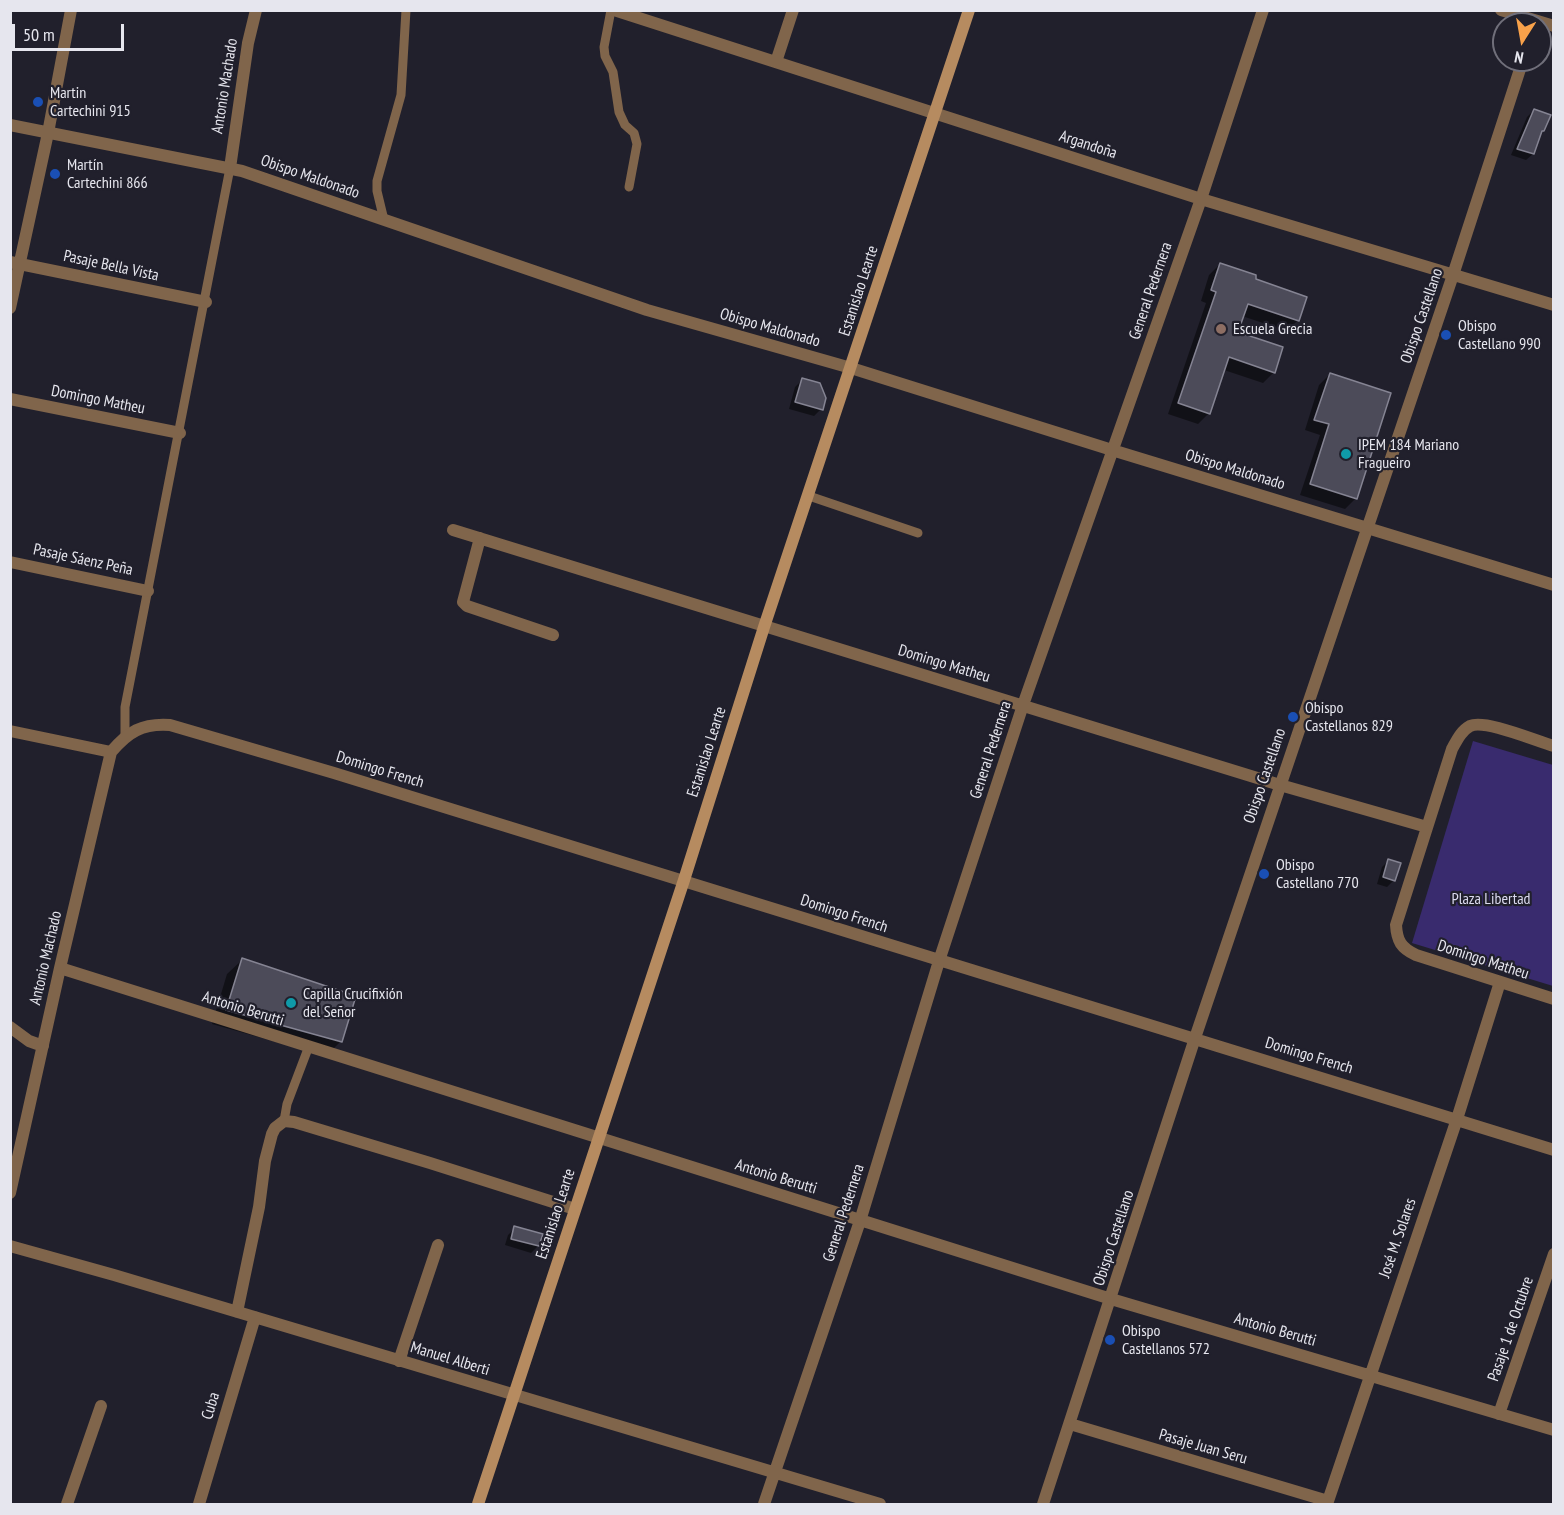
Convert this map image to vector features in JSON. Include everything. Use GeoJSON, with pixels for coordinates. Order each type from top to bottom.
{"type":"FeatureCollection","features":[{"type":"Feature","properties":{"kind":"street"},"geometry":{"type":"LineString","coordinates":[[10,308],[15,262],[48,133],[71,10]]}},
{"type":"Feature","properties":{"kind":"street","name":"Antonio Machado"},"geometry":{"type":"LineString","coordinates":[[230,168],[248,43],[256,10]]}},
{"type":"Feature","properties":{"kind":"street","name":"Argandoña"},"geometry":{"type":"LineString","coordinates":[[613,10],[1201,199],[1554,305]]}},
{"type":"Feature","properties":{"kind":"street"},"geometry":{"type":"LineString","coordinates":[[776,62],[793,10]]}},
{"type":"Feature","properties":{"kind":"street","name":"Estanislao Learte"},"geometry":{"type":"LineString","coordinates":[[478,1504],[684,880],[764,627],[969,10]]}},
{"type":"Feature","properties":{"kind":"street","name":"General Pedernera"},"geometry":{"type":"LineString","coordinates":[[764,1504],[860,1221],[939,962],[1023,705],[1201,199],[1263,10]]}},
{"type":"Feature","properties":{"kind":"street","name":"Obispo Castellano"},"geometry":{"type":"LineString","coordinates":[[1043,1504],[1112,1299],[1195,1038],[1454,275],[1518,72]]}},
{"type":"Feature","properties":{"kind":"street","name":"Obispo Maldonado"},"geometry":{"type":"LineString","coordinates":[[10,125],[230,168],[646,310],[851,368],[1554,585]]}},
{"type":"Feature","properties":{"kind":"street","name":"Pasaje Bella Vista"},"geometry":{"type":"LineString","coordinates":[[15,262],[206,302]]}},
{"type":"Feature","properties":{"kind":"street","name":"Domingo Matheu"},"geometry":{"type":"LineString","coordinates":[[10,399],[180,433]]}},
{"type":"Feature","properties":{"kind":"street","name":"Domingo Matheu"},"geometry":{"type":"LineString","coordinates":[[453,530],[1280,785],[1427,827],[1396,925],[1396,938],[1404,950],[1554,999]]}},
{"type":"Feature","properties":{"kind":"street"},"geometry":{"type":"LineString","coordinates":[[480,538],[463,602],[468,606],[553,635]]}},
{"type":"Feature","properties":{"kind":"street","name":"Pasaje Sáenz Peña"},"geometry":{"type":"LineString","coordinates":[[10,562],[148,591]]}},
{"type":"Feature","properties":{"kind":"street"},"geometry":{"type":"LineString","coordinates":[[1427,827],[1452,749],[1459,735],[1470,726],[1483,724],[1554,746]]}},
{"type":"Feature","properties":{"kind":"street","name":"Domingo French"},"geometry":{"type":"LineString","coordinates":[[125,735],[147,726],[170,725],[684,880],[939,962],[1195,1038],[1554,1150]]}},
{"type":"Feature","properties":{"kind":"street"},"geometry":{"type":"LineString","coordinates":[[10,731],[111,752]]}},
{"type":"Feature","properties":{"kind":"street","name":"Antonio Machado"},"geometry":{"type":"LineString","coordinates":[[10,1193],[111,752],[125,735]]}},
{"type":"Feature","properties":{"kind":"street","name":"Antonio Berutti"},"geometry":{"type":"LineString","coordinates":[[60,968],[1112,1299],[1554,1430]]}},
{"type":"Feature","properties":{"kind":"street","name":"José M. Solares"},"geometry":{"type":"LineString","coordinates":[[1327,1503],[1500,982]]}},
{"type":"Feature","properties":{"kind":"street"},"geometry":{"type":"LineString","coordinates":[[10,1027],[29,1041],[43,1046]]}},
{"type":"Feature","properties":{"kind":"street"},"geometry":{"type":"LineString","coordinates":[[237,1312],[260,1207],[265,1161],[272,1134],[284,1121],[418,1159],[575,1209]]}},
{"type":"Feature","properties":{"kind":"street"},"geometry":{"type":"LineString","coordinates":[[399,1360],[438,1245]]}},
{"type":"Feature","properties":{"kind":"street","name":"Manuel Alberti"},"geometry":{"type":"LineString","coordinates":[[10,1246],[880,1504]]}},
{"type":"Feature","properties":{"kind":"street","name":"Pasaje 1 de Octubre"},"geometry":{"type":"LineString","coordinates":[[1499,1414],[1554,1254]]}},
{"type":"Feature","properties":{"kind":"street","name":"Cuba"},"geometry":{"type":"LineString","coordinates":[[199,1504],[255,1317]]}},
{"type":"Feature","properties":{"kind":"street"},"geometry":{"type":"LineString","coordinates":[[67,1504],[101,1406]]}},
{"type":"Feature","properties":{"kind":"street","name":"Pasaje Juan Seru"},"geometry":{"type":"LineString","coordinates":[[1070,1424],[1327,1503]]}},
{"type":"Feature","properties":{"kind":"lane"},"geometry":{"type":"LineString","coordinates":[[384,220],[377,181],[401,94],[406,10]]}},
{"type":"Feature","properties":{"kind":"lane"},"geometry":{"type":"LineString","coordinates":[[613,10],[604,47],[605,56],[613,72],[619,112],[625,125],[634,133],[637,144],[629,187]]}},
{"type":"Feature","properties":{"kind":"lane"},"geometry":{"type":"LineString","coordinates":[[125,735],[125,707],[206,302],[230,168]]}},
{"type":"Feature","properties":{"kind":"lane"},"geometry":{"type":"LineString","coordinates":[[809,496],[918,532]]}},
{"type":"Feature","properties":{"kind":"lane"},"geometry":{"type":"LineString","coordinates":[[284,1121],[287,1104],[309,1046]]}},
{"type":"Feature","properties":{"kind":"green space","name":"Plaza Libertad"},"geometry":{"type":"Polygon","coordinates":[[[1473,741],[1553,765],[1553,986],[1412,943],[1473,741]]]}},
{"type":"Feature","properties":{"kind":"building"},"geometry":{"type":"Polygon","coordinates":[[[1534,109],[1551,115],[1542,131],[1534,154],[1517,149],[1534,109]]]}},
{"type":"Feature","properties":{"kind":"building"},"geometry":{"type":"Polygon","coordinates":[[[1220,263],[1256,275],[1256,279],[1307,297],[1299,321],[1248,304],[1238,332],[1283,347],[1275,373],[1229,357],[1210,414],[1178,403],[1216,292],[1211,290],[1220,263]]]}},
{"type":"Feature","properties":{"kind":"building","name":"IPEM 184 Mariano Fragueiro"},"geometry":{"type":"Polygon","coordinates":[[[1330,373],[1391,393],[1357,499],[1310,484],[1329,424],[1314,420],[1330,373]]]}},
{"type":"Feature","properties":{"kind":"building"},"geometry":{"type":"Polygon","coordinates":[[[802,378],[820,383],[826,398],[823,410],[795,402],[802,378]]]}},
{"type":"Feature","properties":{"kind":"building"},"geometry":{"type":"Polygon","coordinates":[[[1388,859],[1401,863],[1395,881],[1383,877],[1388,859]]]}},
{"type":"Feature","properties":{"kind":"building","name":"Capilla Crucifixión del Señor"},"geometry":{"type":"Polygon","coordinates":[[[242,958],[356,996],[342,1042],[226,1010],[242,958]]]}},
{"type":"Feature","properties":{"kind":"building"},"geometry":{"type":"Polygon","coordinates":[[[514,1226],[543,1234],[539,1246],[511,1239],[514,1226]]]}},
{"type":"Feature","properties":{"kind":"place","name":"Martin Cartechini 915"},"geometry":{"type":"Point","coordinates":[38,102]}},
{"type":"Feature","properties":{"kind":"place","name":"Martín Cartechini 866"},"geometry":{"type":"Point","coordinates":[55,174]}},
{"type":"Feature","properties":{"kind":"place","name":"Escuela Grecia"},"geometry":{"type":"Point","coordinates":[1221,329]}},
{"type":"Feature","properties":{"kind":"place","name":"Obispo Castellano 990"},"geometry":{"type":"Point","coordinates":[1446,335]}},
{"type":"Feature","properties":{"kind":"place","name":"IPEM 184 Mariano Fragueiro"},"geometry":{"type":"Point","coordinates":[1346,454]}},
{"type":"Feature","properties":{"kind":"place","name":"Obispo Castellanos 829"},"geometry":{"type":"Point","coordinates":[1293,717]}},
{"type":"Feature","properties":{"kind":"place","name":"Obispo Castellano 770"},"geometry":{"type":"Point","coordinates":[1264,874]}},
{"type":"Feature","properties":{"kind":"place","name":"Capilla Crucifixión del Señor"},"geometry":{"type":"Point","coordinates":[291,1003]}},
{"type":"Feature","properties":{"kind":"place","name":"Obispo Castellanos 572"},"geometry":{"type":"Point","coordinates":[1110,1340]}}]}
